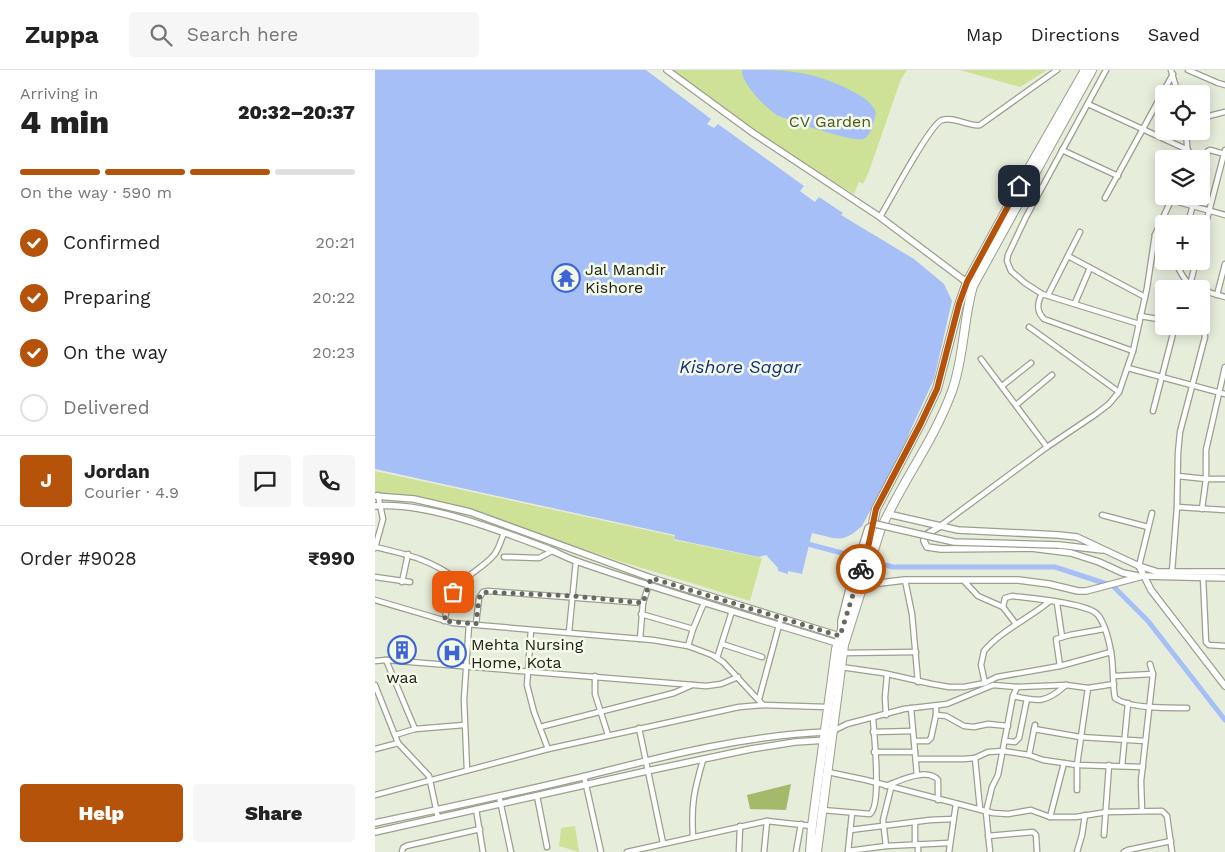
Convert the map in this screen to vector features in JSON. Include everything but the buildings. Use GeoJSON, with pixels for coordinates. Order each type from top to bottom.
{"type":"FeatureCollection","features":[{"type":"Feature","properties":{"kind":"main road"},"geometry":{"type":"LineString","coordinates":[[817,852],[828,772],[827,707],[832,667],[862,582],[873,544],[953,390],[959,367],[970,284],[1029,168],[1085,70]]}},
{"type":"Feature","properties":{"kind":"main road"},"geometry":{"type":"LineString","coordinates":[[873,544],[876,509],[937,389],[959,304],[1092,70]]}},
{"type":"Feature","properties":{"kind":"main road"},"geometry":{"type":"LineString","coordinates":[[810,852],[812,826],[841,667],[842,641]]}},
{"type":"Feature","properties":{"kind":"street"},"geometry":{"type":"LineString","coordinates":[[667,70],[753,133],[880,217],[970,284]]}},
{"type":"Feature","properties":{"kind":"street"},"geometry":{"type":"LineString","coordinates":[[880,217],[938,122],[947,119],[975,126],[980,125],[1057,70]]}},
{"type":"Feature","properties":{"kind":"street"},"geometry":{"type":"LineString","coordinates":[[1106,70],[1026,217],[1007,255],[1007,261],[1011,271],[1042,294],[1139,324]]}},
{"type":"Feature","properties":{"kind":"street"},"geometry":{"type":"LineString","coordinates":[[1188,70],[1225,85]]}},
{"type":"Feature","properties":{"kind":"street"},"geometry":{"type":"LineString","coordinates":[[1172,72],[1176,85]]}},
{"type":"Feature","properties":{"kind":"street"},"geometry":{"type":"LineString","coordinates":[[1105,198],[1143,130],[1172,72]]}},
{"type":"Feature","properties":{"kind":"street"},"geometry":{"type":"LineString","coordinates":[[1088,104],[1188,150],[1187,140]]}},
{"type":"Feature","properties":{"kind":"street"},"geometry":{"type":"LineString","coordinates":[[1210,116],[1225,112]]}},
{"type":"Feature","properties":{"kind":"street"},"geometry":{"type":"LineString","coordinates":[[1063,150],[1118,176]]}},
{"type":"Feature","properties":{"kind":"street"},"geometry":{"type":"LineString","coordinates":[[1208,215],[1225,153],[1210,150]]}},
{"type":"Feature","properties":{"kind":"street"},"geometry":{"type":"LineString","coordinates":[[1190,215],[1193,206],[1225,215]]}},
{"type":"Feature","properties":{"kind":"street"},"geometry":{"type":"LineString","coordinates":[[1048,295],[1080,232]]}},
{"type":"Feature","properties":{"kind":"street"},"geometry":{"type":"LineString","coordinates":[[1155,236],[1145,297],[1133,351],[1119,392],[1109,404],[1096,414],[1047,446],[939,527],[924,536],[924,541],[927,547],[941,549],[1031,548],[1063,552],[1099,562],[1123,574],[1225,578]]}},
{"type":"Feature","properties":{"kind":"street"},"geometry":{"type":"LineString","coordinates":[[1068,256],[1145,297]]}},
{"type":"Feature","properties":{"kind":"street"},"geometry":{"type":"LineString","coordinates":[[1217,295],[1225,264]]}},
{"type":"Feature","properties":{"kind":"street"},"geometry":{"type":"LineString","coordinates":[[1075,303],[1090,268]]}},
{"type":"Feature","properties":{"kind":"street"},"geometry":{"type":"LineString","coordinates":[[1210,293],[1225,297]]}},
{"type":"Feature","properties":{"kind":"street"},"geometry":{"type":"LineString","coordinates":[[1042,294],[1038,307],[1039,314],[1044,319],[1133,351]]}},
{"type":"Feature","properties":{"kind":"street"},"geometry":{"type":"LineString","coordinates":[[1140,316],[1155,318]]}},
{"type":"Feature","properties":{"kind":"street"},"geometry":{"type":"LineString","coordinates":[[1029,327],[1119,392]]}},
{"type":"Feature","properties":{"kind":"street"},"geometry":{"type":"LineString","coordinates":[[1153,411],[1173,335]]}},
{"type":"Feature","properties":{"kind":"street"},"geometry":{"type":"LineString","coordinates":[[1172,572],[1180,432],[1204,335]]}},
{"type":"Feature","properties":{"kind":"street"},"geometry":{"type":"LineString","coordinates":[[981,359],[1047,446]]}},
{"type":"Feature","properties":{"kind":"street"},"geometry":{"type":"LineString","coordinates":[[1002,386],[1031,363]]}},
{"type":"Feature","properties":{"kind":"street"},"geometry":{"type":"LineString","coordinates":[[1128,368],[1225,394]]}},
{"type":"Feature","properties":{"kind":"street"},"geometry":{"type":"LineString","coordinates":[[1202,509],[1206,479],[1206,450],[1225,368]]}},
{"type":"Feature","properties":{"kind":"street"},"geometry":{"type":"LineString","coordinates":[[1016,405],[1052,375]]}},
{"type":"Feature","properties":{"kind":"street"},"geometry":{"type":"LineString","coordinates":[[1178,476],[1225,479]]}},
{"type":"Feature","properties":{"kind":"street"},"geometry":{"type":"LineString","coordinates":[[461,582],[431,562],[408,554],[375,548],[383,519],[377,495],[415,499],[470,512],[651,578],[781,618],[842,641]]}},
{"type":"Feature","properties":{"kind":"street"},"geometry":{"type":"LineString","coordinates":[[378,505],[409,507],[464,520],[552,550],[576,562],[779,626],[842,641],[916,652]]}},
{"type":"Feature","properties":{"kind":"street"},"geometry":{"type":"LineString","coordinates":[[1177,507],[1225,510]]}},
{"type":"Feature","properties":{"kind":"street"},"geometry":{"type":"LineString","coordinates":[[1152,513],[1139,566],[1143,576],[1151,590],[1225,686]]}},
{"type":"Feature","properties":{"kind":"street"},"geometry":{"type":"LineString","coordinates":[[888,514],[939,527],[980,532],[1077,537],[1151,571],[1225,572]]}},
{"type":"Feature","properties":{"kind":"street"},"geometry":{"type":"LineString","coordinates":[[1101,515],[1148,527]]}},
{"type":"Feature","properties":{"kind":"street"},"geometry":{"type":"LineString","coordinates":[[842,641],[841,621],[850,585],[869,528],[875,524],[954,542],[1059,545],[1107,550]]}},
{"type":"Feature","properties":{"kind":"street"},"geometry":{"type":"LineString","coordinates":[[444,621],[453,592],[461,582],[493,556],[504,533]]}},
{"type":"Feature","properties":{"kind":"street"},"geometry":{"type":"LineString","coordinates":[[504,557],[539,558],[552,550]]}},
{"type":"Feature","properties":{"kind":"street"},"geometry":{"type":"LineString","coordinates":[[402,582],[408,554]]}},
{"type":"Feature","properties":{"kind":"street"},"geometry":{"type":"LineString","coordinates":[[569,632],[576,562]]}},
{"type":"Feature","properties":{"kind":"street"},"geometry":{"type":"LineString","coordinates":[[862,582],[1019,580],[1086,591],[1143,576]]}},
{"type":"Feature","properties":{"kind":"street"},"geometry":{"type":"LineString","coordinates":[[375,577],[410,582]]}},
{"type":"Feature","properties":{"kind":"street"},"geometry":{"type":"LineString","coordinates":[[1203,577],[1206,642],[1209,645],[1225,646]]}},
{"type":"Feature","properties":{"kind":"street"},"geometry":{"type":"LineString","coordinates":[[640,639],[641,614],[651,578]]}},
{"type":"Feature","properties":{"kind":"street"},"geometry":{"type":"LineString","coordinates":[[905,580],[912,614],[918,682]]}},
{"type":"Feature","properties":{"kind":"street"},"geometry":{"type":"LineString","coordinates":[[964,581],[979,596],[1003,607],[1016,624]]}},
{"type":"Feature","properties":{"kind":"street"},"geometry":{"type":"LineString","coordinates":[[476,624],[479,598],[483,592],[573,596],[643,603]]}},
{"type":"Feature","properties":{"kind":"street"},"geometry":{"type":"LineString","coordinates":[[1003,607],[1005,598],[1008,596],[1069,604],[1094,612],[1099,616],[1111,652],[1115,698],[1128,703],[1149,706],[1187,708]]}},
{"type":"Feature","properties":{"kind":"street"},"geometry":{"type":"LineString","coordinates":[[375,600],[444,621],[640,639],[688,646],[717,658],[763,705]]}},
{"type":"Feature","properties":{"kind":"street"},"geometry":{"type":"LineString","coordinates":[[985,683],[981,665],[983,651],[1016,624],[1050,601]]}},
{"type":"Feature","properties":{"kind":"street"},"geometry":{"type":"LineString","coordinates":[[1057,602],[1062,637]]}},
{"type":"Feature","properties":{"kind":"street"},"geometry":{"type":"LineString","coordinates":[[688,646],[704,603]]}},
{"type":"Feature","properties":{"kind":"street"},"geometry":{"type":"LineString","coordinates":[[717,658],[732,611]]}},
{"type":"Feature","properties":{"kind":"street"},"geometry":{"type":"LineString","coordinates":[[641,614],[693,629]]}},
{"type":"Feature","properties":{"kind":"street"},"geometry":{"type":"LineString","coordinates":[[759,699],[781,618]]}},
{"type":"Feature","properties":{"kind":"street"},"geometry":{"type":"LineString","coordinates":[[467,770],[464,725],[469,624]]}},
{"type":"Feature","properties":{"kind":"street"},"geometry":{"type":"LineString","coordinates":[[1060,666],[1057,638],[1104,629]]}},
{"type":"Feature","properties":{"kind":"street"},"geometry":{"type":"LineString","coordinates":[[531,630],[527,684],[547,749]]}},
{"type":"Feature","properties":{"kind":"street"},"geometry":{"type":"LineString","coordinates":[[722,644],[762,657]]}},
{"type":"Feature","properties":{"kind":"street"},"geometry":{"type":"LineString","coordinates":[[841,667],[887,674],[918,682],[949,687],[963,687],[1060,666],[1111,652]]}},
{"type":"Feature","properties":{"kind":"street"},"geometry":{"type":"LineString","coordinates":[[375,660],[713,686],[737,677]]}},
{"type":"Feature","properties":{"kind":"street"},"geometry":{"type":"LineString","coordinates":[[386,660],[415,729]]}},
{"type":"Feature","properties":{"kind":"street"},"geometry":{"type":"LineString","coordinates":[[1142,810],[1145,741],[1153,674],[1150,664]]}},
{"type":"Feature","properties":{"kind":"street"},"geometry":{"type":"LineString","coordinates":[[886,714],[887,674]]}},
{"type":"Feature","properties":{"kind":"street"},"geometry":{"type":"LineString","coordinates":[[1114,676],[1153,674]]}},
{"type":"Feature","properties":{"kind":"street"},"geometry":{"type":"LineString","coordinates":[[595,676],[595,694],[608,735]]}},
{"type":"Feature","properties":{"kind":"street"},"geometry":{"type":"LineString","coordinates":[[991,680],[993,685]]}},
{"type":"Feature","properties":{"kind":"street"},"geometry":{"type":"LineString","coordinates":[[828,736],[806,732],[764,738],[645,761],[375,823],[376,831],[751,749],[828,736],[847,724],[911,708],[936,706],[957,700],[993,685],[1017,688],[1066,685],[1088,688],[1114,684]]}},
{"type":"Feature","properties":{"kind":"street"},"geometry":{"type":"LineString","coordinates":[[375,685],[399,743],[427,772],[438,818]]}},
{"type":"Feature","properties":{"kind":"street"},"geometry":{"type":"LineString","coordinates":[[539,727],[682,691],[692,685]]}},
{"type":"Feature","properties":{"kind":"street"},"geometry":{"type":"LineString","coordinates":[[1013,696],[1027,699],[1046,699],[1054,696],[1066,685]]}},
{"type":"Feature","properties":{"kind":"street"},"geometry":{"type":"LineString","coordinates":[[991,852],[986,812],[998,775],[1013,696],[1017,688]]}},
{"type":"Feature","properties":{"kind":"street"},"geometry":{"type":"LineString","coordinates":[[1077,790],[1077,764],[1088,688]]}},
{"type":"Feature","properties":{"kind":"street"},"geometry":{"type":"LineString","coordinates":[[1005,740],[1015,742],[1019,738],[1027,699]]}},
{"type":"Feature","properties":{"kind":"street"},"geometry":{"type":"LineString","coordinates":[[1122,766],[1128,703]]}},
{"type":"Feature","properties":{"kind":"street"},"geometry":{"type":"LineString","coordinates":[[375,795],[547,749],[739,707],[763,705],[827,707]]}},
{"type":"Feature","properties":{"kind":"street"},"geometry":{"type":"LineString","coordinates":[[915,741],[925,741],[931,738],[936,706]]}},
{"type":"Feature","properties":{"kind":"street"},"geometry":{"type":"LineString","coordinates":[[911,708],[917,775]]}},
{"type":"Feature","properties":{"kind":"street"},"geometry":{"type":"LineString","coordinates":[[936,715],[947,716],[964,726],[988,724],[1008,726]]}},
{"type":"Feature","properties":{"kind":"street"},"geometry":{"type":"LineString","coordinates":[[822,810],[873,813],[877,784],[873,719]]}},
{"type":"Feature","properties":{"kind":"street"},"geometry":{"type":"LineString","coordinates":[[395,735],[415,729],[464,725]]}},
{"type":"Feature","properties":{"kind":"street"},"geometry":{"type":"LineString","coordinates":[[1029,755],[1034,727],[1080,737],[1145,741]]}},
{"type":"Feature","properties":{"kind":"street"},"geometry":{"type":"LineString","coordinates":[[639,728],[663,843]]}},
{"type":"Feature","properties":{"kind":"street"},"geometry":{"type":"LineString","coordinates":[[873,732],[913,731]]}},
{"type":"Feature","properties":{"kind":"street"},"geometry":{"type":"LineString","coordinates":[[375,749],[399,743]]}},
{"type":"Feature","properties":{"kind":"street"},"geometry":{"type":"LineString","coordinates":[[875,752],[915,752]]}},
{"type":"Feature","properties":{"kind":"street"},"geometry":{"type":"LineString","coordinates":[[916,759],[963,760],[975,758],[988,752],[1003,752],[1029,755],[1043,760],[1065,763],[1143,766]]}},
{"type":"Feature","properties":{"kind":"street"},"geometry":{"type":"LineString","coordinates":[[975,758],[980,809]]}},
{"type":"Feature","properties":{"kind":"street"},"geometry":{"type":"LineString","coordinates":[[693,837],[691,811],[703,760]]}},
{"type":"Feature","properties":{"kind":"street"},"geometry":{"type":"LineString","coordinates":[[1050,817],[1065,763]]}},
{"type":"Feature","properties":{"kind":"street"},"geometry":{"type":"LineString","coordinates":[[1104,836],[1109,765]]}},
{"type":"Feature","properties":{"kind":"street"},"geometry":{"type":"LineString","coordinates":[[828,772],[986,812],[1008,814],[1031,810],[1050,817],[1155,810],[1165,813],[1167,816],[1171,852]]}},
{"type":"Feature","properties":{"kind":"street"},"geometry":{"type":"LineString","coordinates":[[886,786],[917,775],[935,777],[938,785],[938,800]]}},
{"type":"Feature","properties":{"kind":"street"},"geometry":{"type":"LineString","coordinates":[[584,776],[601,852]]}},
{"type":"Feature","properties":{"kind":"street"},"geometry":{"type":"LineString","coordinates":[[886,846],[883,826],[891,788]]}},
{"type":"Feature","properties":{"kind":"street"},"geometry":{"type":"LineString","coordinates":[[499,796],[511,852]]}},
{"type":"Feature","properties":{"kind":"street"},"geometry":{"type":"LineString","coordinates":[[537,796],[547,847]]}},
{"type":"Feature","properties":{"kind":"street"},"geometry":{"type":"LineString","coordinates":[[949,852],[956,804]]}},
{"type":"Feature","properties":{"kind":"street"},"geometry":{"type":"LineString","coordinates":[[476,809],[483,852]]}},
{"type":"Feature","properties":{"kind":"street"},"geometry":{"type":"LineString","coordinates":[[851,813],[848,852],[916,843],[949,843]]}},
{"type":"Feature","properties":{"kind":"street"},"geometry":{"type":"LineString","coordinates":[[1077,852],[1083,835],[1085,815]]}},
{"type":"Feature","properties":{"kind":"street"},"geometry":{"type":"LineString","coordinates":[[850,830],[915,822],[953,820]]}},
{"type":"Feature","properties":{"kind":"street"},"geometry":{"type":"LineString","coordinates":[[627,852],[767,821],[812,826]]}},
{"type":"Feature","properties":{"kind":"street"},"geometry":{"type":"LineString","coordinates":[[764,852],[767,821]]}},
{"type":"Feature","properties":{"kind":"street"},"geometry":{"type":"LineString","coordinates":[[915,822],[917,852]]}},
{"type":"Feature","properties":{"kind":"street"},"geometry":{"type":"LineString","coordinates":[[796,852],[801,824]]}},
{"type":"Feature","properties":{"kind":"street"},"geometry":{"type":"LineString","coordinates":[[739,852],[740,826]]}},
{"type":"Feature","properties":{"kind":"street"},"geometry":{"type":"LineString","coordinates":[[402,852],[406,846],[479,829]]}},
{"type":"Feature","properties":{"kind":"street"},"geometry":{"type":"LineString","coordinates":[[988,836],[1033,832],[1036,835],[1037,852]]}},
{"type":"Feature","properties":{"kind":"street"},"geometry":{"type":"LineString","coordinates":[[1124,852],[1171,841]]}},
{"type":"Feature","properties":{"kind":"green space","name":"CV Garden"},"geometry":{"type":"Polygon","coordinates":[[[673,70],[907,70],[901,79],[868,174],[863,184],[859,182],[854,194],[785,153],[673,70]]]}},
{"type":"Feature","properties":{"kind":"green space"},"geometry":{"type":"Polygon","coordinates":[[[960,70],[1047,70],[1020,87],[960,70]]]}},
{"type":"Feature","properties":{"kind":"green space"},"geometry":{"type":"Polygon","coordinates":[[[375,471],[674,536],[674,540],[762,558],[750,601],[619,561],[503,522],[477,511],[408,495],[375,493],[375,471]]]}},
{"type":"Feature","properties":{"kind":"green space"},"geometry":{"type":"Polygon","coordinates":[[[791,784],[786,810],[750,809],[747,795],[791,784]]]}},
{"type":"Feature","properties":{"kind":"green space"},"geometry":{"type":"Polygon","coordinates":[[[575,826],[579,852],[559,846],[561,828],[575,826]]]}},
{"type":"Feature","properties":{"kind":"water","name":"Kishore Sagar"},"geometry":{"type":"Polygon","coordinates":[[[375,70],[646,70],[711,119],[707,124],[714,128],[718,124],[804,186],[800,191],[815,202],[819,197],[843,213],[841,215],[914,259],[944,284],[952,301],[934,379],[903,449],[862,526],[844,538],[833,538],[812,533],[802,574],[788,571],[788,574],[778,571],[778,568],[766,555],[759,557],[674,539],[675,535],[375,469],[375,70]],[[574,265],[555,268],[558,290],[578,286],[574,265]]]}},
{"type":"Feature","properties":{"kind":"water"},"geometry":{"type":"Polygon","coordinates":[[[742,70],[796,72],[846,88],[863,97],[876,112],[871,131],[864,139],[849,138],[779,116],[768,108],[750,89],[745,82],[742,70]]]}},
{"type":"Feature","properties":{"kind":"waterway"},"geometry":{"type":"LineString","coordinates":[[804,543],[861,558]]}},
{"type":"Feature","properties":{"kind":"waterway"},"geometry":{"type":"LineString","coordinates":[[869,561],[893,567],[1055,567],[1113,586],[1148,621],[1225,720]]}},
{"type":"Feature","properties":{"kind":"way so far"},"geometry":{"type":"LineString","coordinates":[[453,592],[444,621],[476,624],[479,598],[483,592],[573,596],[643,603],[651,578],[840,636],[861,569]]}},
{"type":"Feature","properties":{"kind":"place","name":"Jal Mandir Kishore"},"geometry":{"type":"Point","coordinates":[566,278]}},
{"type":"Feature","properties":{"kind":"place","name":"waa"},"geometry":{"type":"Point","coordinates":[402,650]}},
{"type":"Feature","properties":{"kind":"place","name":"Mehta Nursing Home, Kota"},"geometry":{"type":"Point","coordinates":[452,653]}},
{"type":"Feature","properties":{"kind":"route"},"geometry":{"type":"LineString","coordinates":[[861,569],[876,509],[937,389],[962,293],[1019,186]]}}]}
